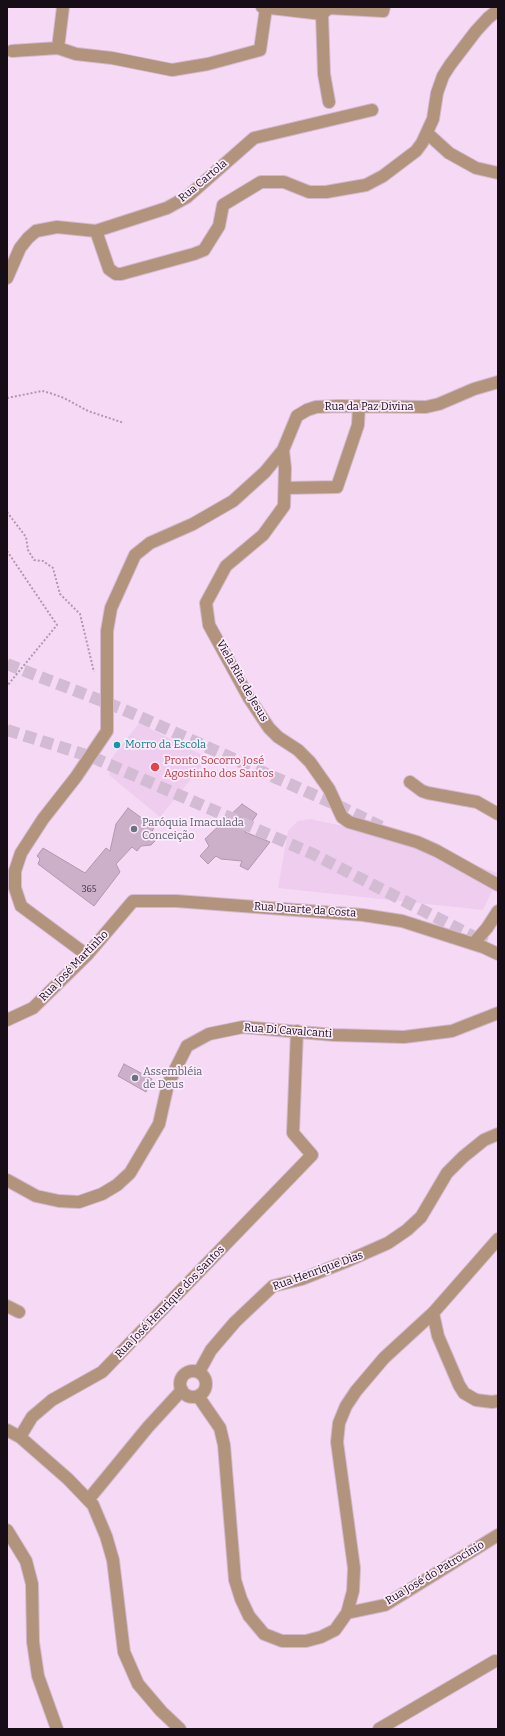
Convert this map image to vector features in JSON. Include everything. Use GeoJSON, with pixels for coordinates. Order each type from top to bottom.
{"type":"FeatureCollection","features":[{"type":"Feature","properties":{"kind":"street"},"geometry":{"type":"LineString","coordinates":[[58,48],[63,7]]}},
{"type":"Feature","properties":{"kind":"street"},"geometry":{"type":"LineString","coordinates":[[12,51],[58,48],[76,54],[112,58],[172,70],[208,64],[260,50],[264,7],[326,10],[383,9]]}},
{"type":"Feature","properties":{"kind":"street"},"geometry":{"type":"LineString","coordinates":[[326,10],[324,74],[329,102]]}},
{"type":"Feature","properties":{"kind":"street"},"geometry":{"type":"LineString","coordinates":[[96,231],[109,270],[116,274],[121,274],[188,256],[204,250],[219,226],[223,205],[261,182],[284,182],[309,192],[326,192],[366,185],[383,176],[416,150],[427,133],[433,119],[437,93],[443,76],[450,64],[476,31],[498,10]]}},
{"type":"Feature","properties":{"kind":"street","name":"Rua Cartola"},"geometry":{"type":"LineString","coordinates":[[7,278],[20,248],[36,231],[57,228],[96,231],[176,204],[187,197],[254,138],[372,110]]}},
{"type":"Feature","properties":{"kind":"street"},"geometry":{"type":"LineString","coordinates":[[427,133],[449,154],[476,168],[498,173]]}},
{"type":"Feature","properties":{"kind":"street","name":"Rua da Paz Divina"},"geometry":{"type":"LineString","coordinates":[[88,955],[22,906],[15,888],[15,871],[21,853],[32,836],[76,777],[107,731],[107,631],[111,608],[135,555],[150,544],[193,524],[233,501],[265,472],[283,450],[297,416],[307,410],[316,407],[426,407],[439,404],[474,389],[498,382]]}},
{"type":"Feature","properties":{"kind":"street"},"geometry":{"type":"LineString","coordinates":[[286,488],[337,487],[358,425],[359,406]]}},
{"type":"Feature","properties":{"kind":"street","name":"Viela Rita de Jesus"},"geometry":{"type":"LineString","coordinates":[[283,450],[286,488],[284,506],[263,535],[226,566],[206,603],[209,625],[249,698],[269,728],[278,737],[298,750],[310,762],[325,783],[342,817],[350,822],[417,842],[437,850],[498,885]]}},
{"type":"Feature","properties":{"kind":"street"},"geometry":{"type":"LineString","coordinates":[[410,782],[428,792],[477,802],[498,814]]}},
{"type":"Feature","properties":{"kind":"street","name":"Rua José Martinho"},"geometry":{"type":"LineString","coordinates":[[7,1020],[33,1008],[88,955],[133,901]]}},
{"type":"Feature","properties":{"kind":"street","name":"Rua Duarte da Costa"},"geometry":{"type":"LineString","coordinates":[[133,901],[176,901],[363,915],[402,921],[478,945],[498,954]]}},
{"type":"Feature","properties":{"kind":"street"},"geometry":{"type":"LineString","coordinates":[[478,945],[498,910]]}},
{"type":"Feature","properties":{"kind":"street","name":"Rua Duarte da Costa"},"geometry":{"type":"LineString","coordinates":[[478,945],[498,948]]}},
{"type":"Feature","properties":{"kind":"street","name":"Rua Di Cavalcanti"},"geometry":{"type":"LineString","coordinates":[[7,1180],[36,1196],[59,1201],[79,1202],[102,1194],[130,1173],[159,1124],[168,1084],[187,1046],[209,1034],[243,1027],[341,1035],[404,1037],[452,1031],[498,1013]]}},
{"type":"Feature","properties":{"kind":"street","name":"Rua José Henrique dos Santos"},"geometry":{"type":"LineString","coordinates":[[20,1437],[32,1417],[52,1400],[102,1372],[312,1155],[293,1133],[297,1031]]}},
{"type":"Feature","properties":{"kind":"street","name":"Rua Henrique Dias"},"geometry":{"type":"LineString","coordinates":[[199,1372],[212,1350],[235,1322],[273,1286],[302,1279],[345,1262],[382,1246],[401,1234],[421,1217],[447,1173],[484,1140],[498,1134]]}},
{"type":"Feature","properties":{"kind":"street"},"geometry":{"type":"LineString","coordinates":[[198,1396],[220,1428],[224,1445],[236,1580],[241,1599],[249,1616],[264,1634],[282,1641],[306,1641],[321,1637],[335,1630],[347,1613],[353,1591],[354,1568],[337,1442],[339,1423],[346,1406],[356,1390],[384,1358],[433,1313],[498,1239]]}},
{"type":"Feature","properties":{"kind":"street"},"geometry":{"type":"LineString","coordinates":[[7,1306],[19,1312]]}},
{"type":"Feature","properties":{"kind":"street"},"geometry":{"type":"LineString","coordinates":[[433,1313],[438,1336],[459,1385],[464,1393],[476,1400],[492,1402],[498,1401]]}},
{"type":"Feature","properties":{"kind":"street"},"geometry":{"type":"LineString","coordinates":[[195,1370],[199,1372],[206,1379],[207,1386],[204,1392],[198,1396],[192,1397],[185,1395],[179,1382],[182,1376],[188,1371],[195,1370]]}},
{"type":"Feature","properties":{"kind":"street"},"geometry":{"type":"LineString","coordinates":[[88,1500],[148,1427],[182,1390]]}},
{"type":"Feature","properties":{"kind":"street"},"geometry":{"type":"LineString","coordinates":[[7,1430],[20,1437],[68,1479],[92,1505],[106,1536],[113,1560],[124,1652],[138,1684],[161,1711],[180,1729]]}},
{"type":"Feature","properties":{"kind":"street"},"geometry":{"type":"LineString","coordinates":[[7,1530],[26,1561],[32,1584],[33,1642],[38,1676],[57,1729]]}},
{"type":"Feature","properties":{"kind":"street","name":"Rua José do Patrocínio"},"geometry":{"type":"LineString","coordinates":[[347,1613],[384,1605],[498,1535]]}},
{"type":"Feature","properties":{"kind":"street"},"geometry":{"type":"LineString","coordinates":[[379,1729],[495,1661]]}},
{"type":"Feature","properties":{"kind":"path"},"geometry":{"type":"LineString","coordinates":[[7,398],[42,391],[50,393],[88,411],[124,423]]}},
{"type":"Feature","properties":{"kind":"path"},"geometry":{"type":"LineString","coordinates":[[7,512],[26,537],[28,550],[34,560],[43,560],[53,568],[60,594],[80,614],[94,674]]}},
{"type":"Feature","properties":{"kind":"path"},"geometry":{"type":"LineString","coordinates":[[7,551],[57,625],[7,686]]}},
{"type":"Feature","properties":{"kind":"shaded area","name":"Pronto Socorro José Agostinho dos Santos"},"geometry":{"type":"Polygon","coordinates":[[[139,723],[208,758],[160,817],[109,775],[111,759],[139,723]]]}},
{"type":"Feature","properties":{"kind":"shaded area"},"geometry":{"type":"Polygon","coordinates":[[[310,819],[381,834],[498,873],[498,878],[483,910],[278,888],[288,831],[298,821],[310,819]]]}},
{"type":"Feature","properties":{"kind":"building"},"geometry":{"type":"Polygon","coordinates":[[[242,804],[257,814],[245,832],[270,842],[248,870],[240,866],[242,861],[221,859],[216,856],[208,864],[200,856],[209,846],[205,839],[242,804]]]}},
{"type":"Feature","properties":{"kind":"building"},"geometry":{"type":"Polygon","coordinates":[[[128,808],[154,827],[152,832],[155,841],[151,845],[141,846],[137,851],[132,847],[116,864],[120,872],[94,906],[38,864],[40,859],[37,856],[43,848],[85,873],[106,848],[110,851],[116,824],[128,808]]]}},
{"type":"Feature","properties":{"kind":"building","name":"Assembléia de Deus"},"geometry":{"type":"Polygon","coordinates":[[[124,1064],[152,1079],[146,1092],[118,1076],[124,1064]]]}},
{"type":"Feature","properties":{"kind":"tunnel"},"geometry":{"type":"LineString","coordinates":[[7,664],[120,708],[341,807],[386,829]]}},
{"type":"Feature","properties":{"kind":"tunnel"},"geometry":{"type":"LineString","coordinates":[[7,730],[92,757],[313,854],[486,943]]}},
{"type":"Feature","properties":{"kind":"place","name":"Morro da Escola"},"geometry":{"type":"Point","coordinates":[117,745]}},
{"type":"Feature","properties":{"kind":"place","name":"Pronto Socorro José Agostinho dos Santos"},"geometry":{"type":"Point","coordinates":[155,767]}},
{"type":"Feature","properties":{"kind":"place","name":"Paróquia Imaculada Conceição"},"geometry":{"type":"Point","coordinates":[134,829]}},
{"type":"Feature","properties":{"kind":"place","name":"Assembléia de Deus"},"geometry":{"type":"Point","coordinates":[135,1078]}}]}
